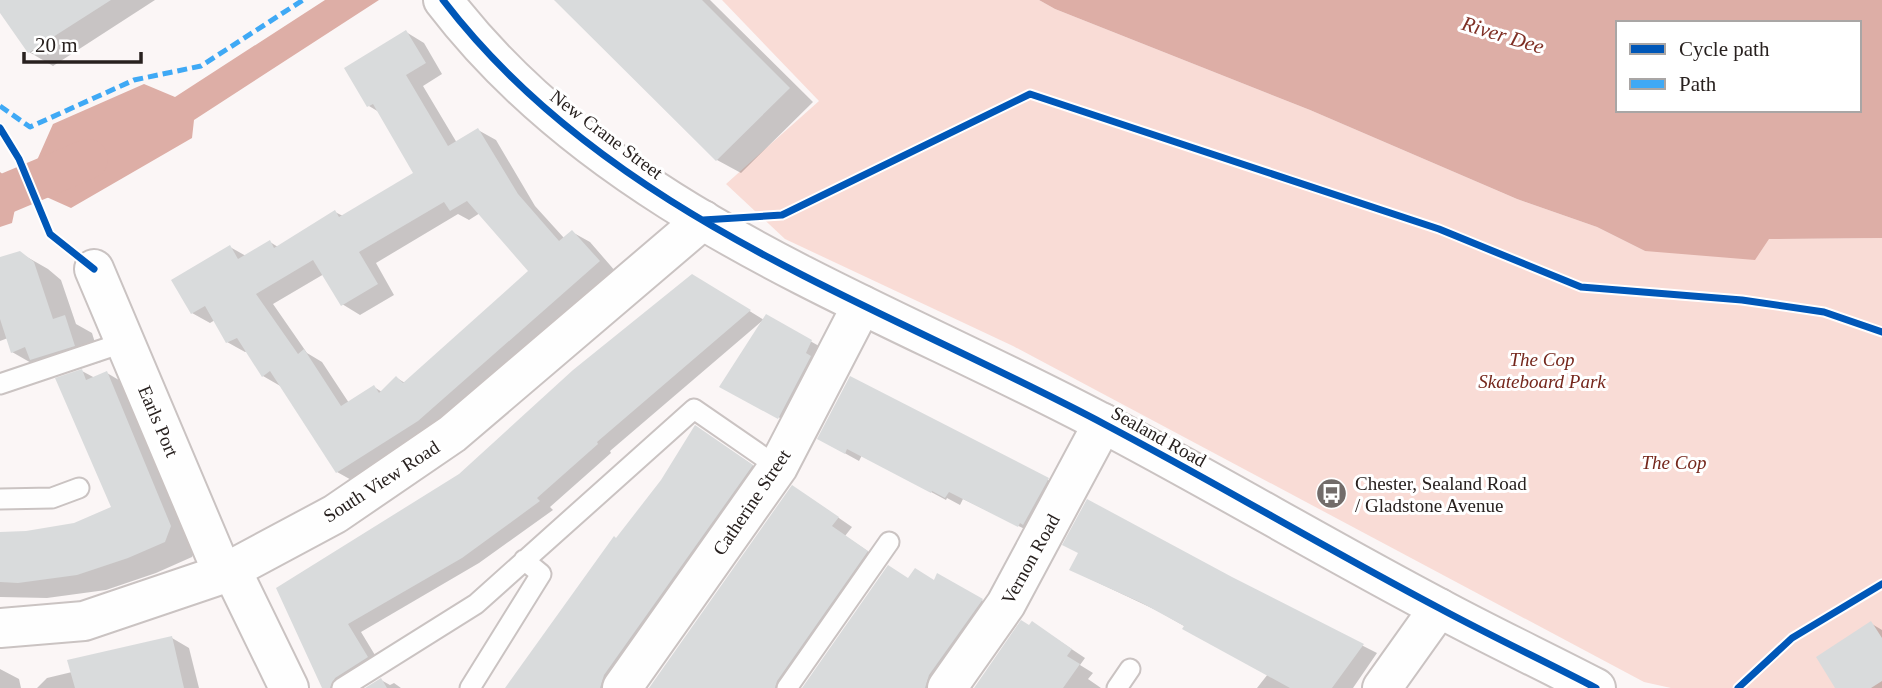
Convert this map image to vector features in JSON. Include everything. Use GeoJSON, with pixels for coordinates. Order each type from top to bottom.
{"type":"FeatureCollection","features":[{"type":"Feature","properties":{"kind":"street","name":"New Crane Street"},"geometry":{"type":"LineString","coordinates":[[443,0],[471,36],[551,115],[639,181],[703,220]]}},
{"type":"Feature","properties":{"kind":"street","name":"Sealand Road"},"geometry":{"type":"LineString","coordinates":[[703,220],[862,305],[1103,424],[1439,608],[1596,688]]}},
{"type":"Feature","properties":{"kind":"street","name":"South View Road"},"geometry":{"type":"LineString","coordinates":[[0,628],[84,621],[228,572],[335,514],[453,434],[703,220]]}},
{"type":"Feature","properties":{"kind":"street","name":"Earls Port"},"geometry":{"type":"LineString","coordinates":[[94,269],[228,572],[289,688]]}},
{"type":"Feature","properties":{"kind":"street","name":"Catherine Street"},"geometry":{"type":"LineString","coordinates":[[622,688],[778,467],[862,305]]}},
{"type":"Feature","properties":{"kind":"street","name":"Vernon Road"},"geometry":{"type":"LineString","coordinates":[[947,688],[1006,604],[1103,424]]}},
{"type":"Feature","properties":{"kind":"street"},"geometry":{"type":"LineString","coordinates":[[1382,688],[1439,608]]}},
{"type":"Feature","properties":{"kind":"lane"},"geometry":{"type":"LineString","coordinates":[[0,384],[125,342]]}},
{"type":"Feature","properties":{"kind":"lane"},"geometry":{"type":"LineString","coordinates":[[342,688],[476,604],[694,409],[778,467]]}},
{"type":"Feature","properties":{"kind":"lane"},"geometry":{"type":"LineString","coordinates":[[0,499],[52,498],[79,488]]}},
{"type":"Feature","properties":{"kind":"lane"},"geometry":{"type":"LineString","coordinates":[[787,688],[889,542]]}},
{"type":"Feature","properties":{"kind":"lane"},"geometry":{"type":"LineString","coordinates":[[470,688],[541,573],[524,560]]}},
{"type":"Feature","properties":{"kind":"lane"},"geometry":{"type":"LineString","coordinates":[[1117,688],[1130,669]]}},
{"type":"Feature","properties":{"kind":"green space","name":"The Cop"},"geometry":{"type":"Polygon","coordinates":[[[722,0],[1039,0],[1055,9],[1310,110],[1517,199],[1597,227],[1645,251],[1769,239],[1882,238],[1882,688],[1671,688],[1644,682],[1013,346],[785,239],[726,184],[819,101],[722,0]]]}},
{"type":"Feature","properties":{"kind":"water"},"geometry":{"type":"Polygon","coordinates":[[[325,0],[379,0],[194,120],[192,138],[71,208],[42,195],[34,167],[53,124],[144,84],[175,97],[325,0]]]}},
{"type":"Feature","properties":{"kind":"water","name":"River Dee"},"geometry":{"type":"Polygon","coordinates":[[[1039,0],[1882,0],[1882,238],[1769,239],[1755,260],[1645,251],[1597,227],[1517,199],[1310,110],[1055,9],[1039,0]]]}},
{"type":"Feature","properties":{"kind":"water"},"geometry":{"type":"Polygon","coordinates":[[[0,172],[6,177],[14,176],[24,204],[15,209],[12,223],[0,227],[0,172]]]}},
{"type":"Feature","properties":{"kind":"building"},"geometry":{"type":"Polygon","coordinates":[[[0,0],[111,0],[28,53],[0,13],[0,0]]]}},
{"type":"Feature","properties":{"kind":"building"},"geometry":{"type":"Polygon","coordinates":[[[554,0],[702,0],[790,88],[716,161],[554,0]]]}},
{"type":"Feature","properties":{"kind":"building"},"geometry":{"type":"Polygon","coordinates":[[[406,30],[426,63],[406,75],[448,146],[478,128],[518,194],[559,241],[572,230],[600,261],[418,421],[336,473],[270,371],[262,377],[237,338],[226,343],[205,306],[191,314],[171,280],[230,245],[238,259],[270,240],[274,248],[335,210],[339,217],[413,173],[373,104],[367,107],[344,68],[406,30]],[[467,201],[450,211],[444,202],[359,252],[378,284],[341,306],[313,260],[256,294],[298,354],[304,349],[341,406],[374,385],[379,393],[396,376],[403,383],[528,271],[467,201]]]}},
{"type":"Feature","properties":{"kind":"building"},"geometry":{"type":"Polygon","coordinates":[[[20,251],[34,262],[53,319],[65,315],[75,346],[30,360],[25,347],[11,353],[0,319],[0,257],[20,251]]]}},
{"type":"Feature","properties":{"kind":"building"},"geometry":{"type":"Polygon","coordinates":[[[692,274],[751,310],[597,442],[598,444],[537,498],[540,501],[462,558],[348,624],[368,657],[335,678],[330,688],[322,688],[276,588],[459,474],[573,370],[692,274]]]}},
{"type":"Feature","properties":{"kind":"building"},"geometry":{"type":"Polygon","coordinates":[[[766,314],[812,340],[806,353],[811,356],[778,419],[719,387],[766,314]]]}},
{"type":"Feature","properties":{"kind":"building"},"geometry":{"type":"Polygon","coordinates":[[[82,369],[86,380],[107,371],[171,526],[165,542],[77,575],[18,583],[0,582],[0,532],[26,531],[74,523],[111,507],[55,378],[82,369]]]}},
{"type":"Feature","properties":{"kind":"building"},"geometry":{"type":"Polygon","coordinates":[[[850,376],[1049,478],[1023,525],[1020,523],[1018,527],[949,492],[945,498],[932,491],[931,493],[847,449],[845,454],[817,439],[850,376]]]}},
{"type":"Feature","properties":{"kind":"building"},"geometry":{"type":"Polygon","coordinates":[[[695,425],[753,465],[604,675],[600,688],[505,688],[614,536],[616,538],[661,480],[695,425]]]}},
{"type":"Feature","properties":{"kind":"building"},"geometry":{"type":"Polygon","coordinates":[[[792,485],[839,517],[832,526],[868,551],[777,681],[775,688],[649,688],[792,485]]]}},
{"type":"Feature","properties":{"kind":"building"},"geometry":{"type":"Polygon","coordinates":[[[1087,499],[1364,644],[1332,688],[1290,688],[1182,629],[1184,626],[1142,603],[1069,570],[1078,553],[1062,545],[1087,499]]]}},
{"type":"Feature","properties":{"kind":"building"},"geometry":{"type":"Polygon","coordinates":[[[888,565],[908,578],[915,568],[934,580],[937,573],[983,599],[929,675],[925,688],[802,688],[888,565]]]}},
{"type":"Feature","properties":{"kind":"building"},"geometry":{"type":"Polygon","coordinates":[[[1021,620],[1029,625],[1032,621],[1072,649],[1067,656],[1080,664],[1063,688],[974,688],[1021,620]]]}},
{"type":"Feature","properties":{"kind":"building"},"geometry":{"type":"Polygon","coordinates":[[[1871,621],[1882,638],[1882,681],[1871,688],[1835,688],[1816,657],[1871,621]]]}},
{"type":"Feature","properties":{"kind":"building"},"geometry":{"type":"Polygon","coordinates":[[[172,636],[184,688],[75,688],[67,660],[172,636]]]}},
{"type":"Feature","properties":{"kind":"building"},"geometry":{"type":"Polygon","coordinates":[[[381,678],[387,688],[365,688],[381,678]]]}},
{"type":"Feature","properties":{"kind":"waterway"},"geometry":{"type":"LineString","coordinates":[[0,196],[88,159]]}},
{"type":"Feature","properties":{"kind":"marked path"},"geometry":{"type":"LineString","coordinates":[[0,106],[30,127],[134,80],[201,66],[303,0]]}},
{"type":"Feature","properties":{"kind":"cycle path"},"geometry":{"type":"LineString","coordinates":[[443,0],[509,75],[583,140],[664,197],[749,247],[1106,425],[1397,586],[1596,688]]}},
{"type":"Feature","properties":{"kind":"cycle path"},"geometry":{"type":"LineString","coordinates":[[703,220],[782,215],[1030,94],[1439,229],[1581,287],[1742,300],[1824,312],[1882,332]]}},
{"type":"Feature","properties":{"kind":"cycle path"},"geometry":{"type":"LineString","coordinates":[[0,128],[19,159],[50,234],[94,269]]}},
{"type":"Feature","properties":{"kind":"cycle path"},"geometry":{"type":"LineString","coordinates":[[1738,688],[1792,638],[1882,584]]}},
{"type":"Feature","properties":{"kind":"place","name":"Chester, Sealand Road / Gladstone Avenue"},"geometry":{"type":"Point","coordinates":[1332,494]}},
{"type":"Feature","properties":{"kind":"park label","name":"The Cop Skateboard Park"},"geometry":{"type":"Point","coordinates":[1542,370]}}]}
